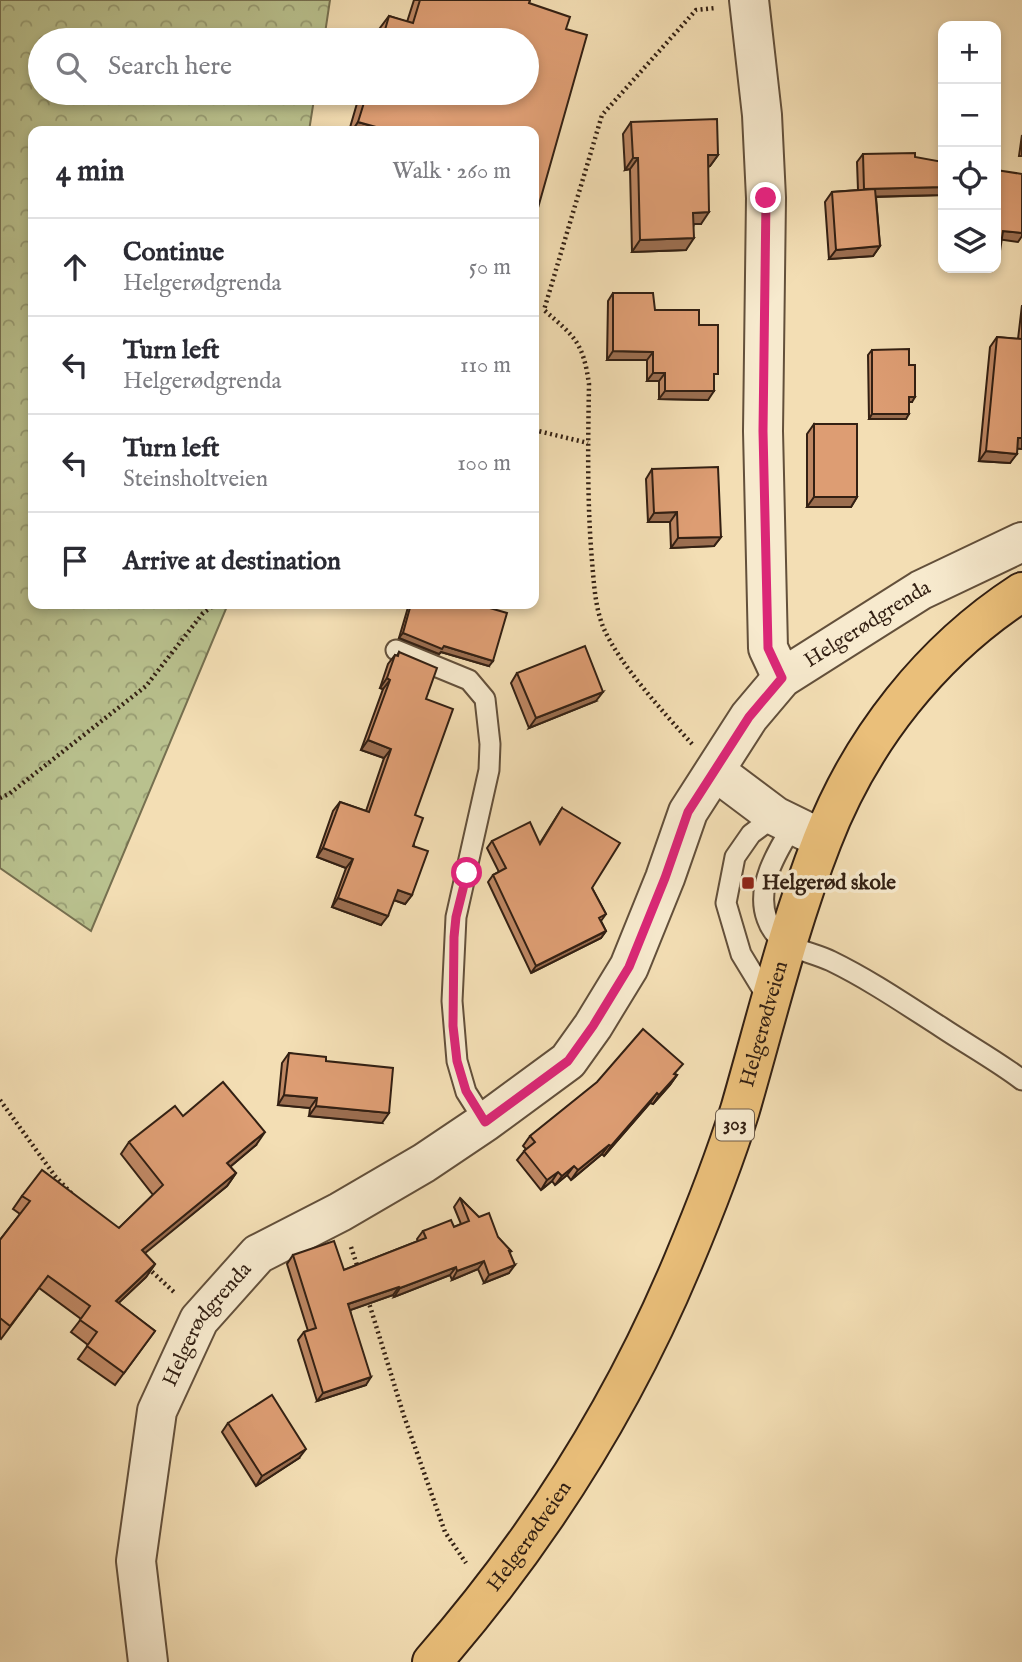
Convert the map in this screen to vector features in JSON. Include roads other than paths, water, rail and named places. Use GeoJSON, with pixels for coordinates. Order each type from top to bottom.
{"type":"FeatureCollection","features":[{"type":"Feature","properties":{"kind":"main road","name":"Helgerødveien"},"geometry":{"type":"LineString","coordinates":[[432,1662],[496,1585],[579,1464],[657,1319],[708,1200],[738,1115],[771,1003],[787,946],[797,826],[843,796],[874,740],[910,692],[956,643],[1000,606],[1022,592]]}},
{"type":"Feature","properties":{"kind":"street"},"geometry":{"type":"LineString","coordinates":[[749,2],[762,115],[766,198],[763,431],[768,648],[782,678]]}},
{"type":"Feature","properties":{"kind":"street","name":"Helgerødgrenda"},"geometry":{"type":"LineString","coordinates":[[148,1662],[136,1561],[157,1411],[199,1320],[258,1254],[340,1212],[424,1163],[568,1061],[629,967],[688,812],[749,717],[782,678],[921,590],[1022,542]]}},
{"type":"Feature","properties":{"kind":"street"},"geometry":{"type":"LineString","coordinates":[[715,771],[797,826]]}},
{"type":"Feature","properties":{"kind":"lane"},"geometry":{"type":"LineString","coordinates":[[396,650],[469,680],[485,699],[490,744],[489,770],[456,917],[452,1001],[457,1061],[466,1091],[485,1122]]}},
{"type":"Feature","properties":{"kind":"lane"},"geometry":{"type":"LineString","coordinates":[[771,1003],[741,954],[726,903],[735,857],[751,834],[797,826]]}},
{"type":"Feature","properties":{"kind":"lane"},"geometry":{"type":"LineString","coordinates":[[787,946],[828,960],[868,980],[1022,1080]]}},
{"type":"Feature","properties":{"kind":"place","name":"Helgerød skole"},"geometry":{"type":"Point","coordinates":[748,883]}}]}
